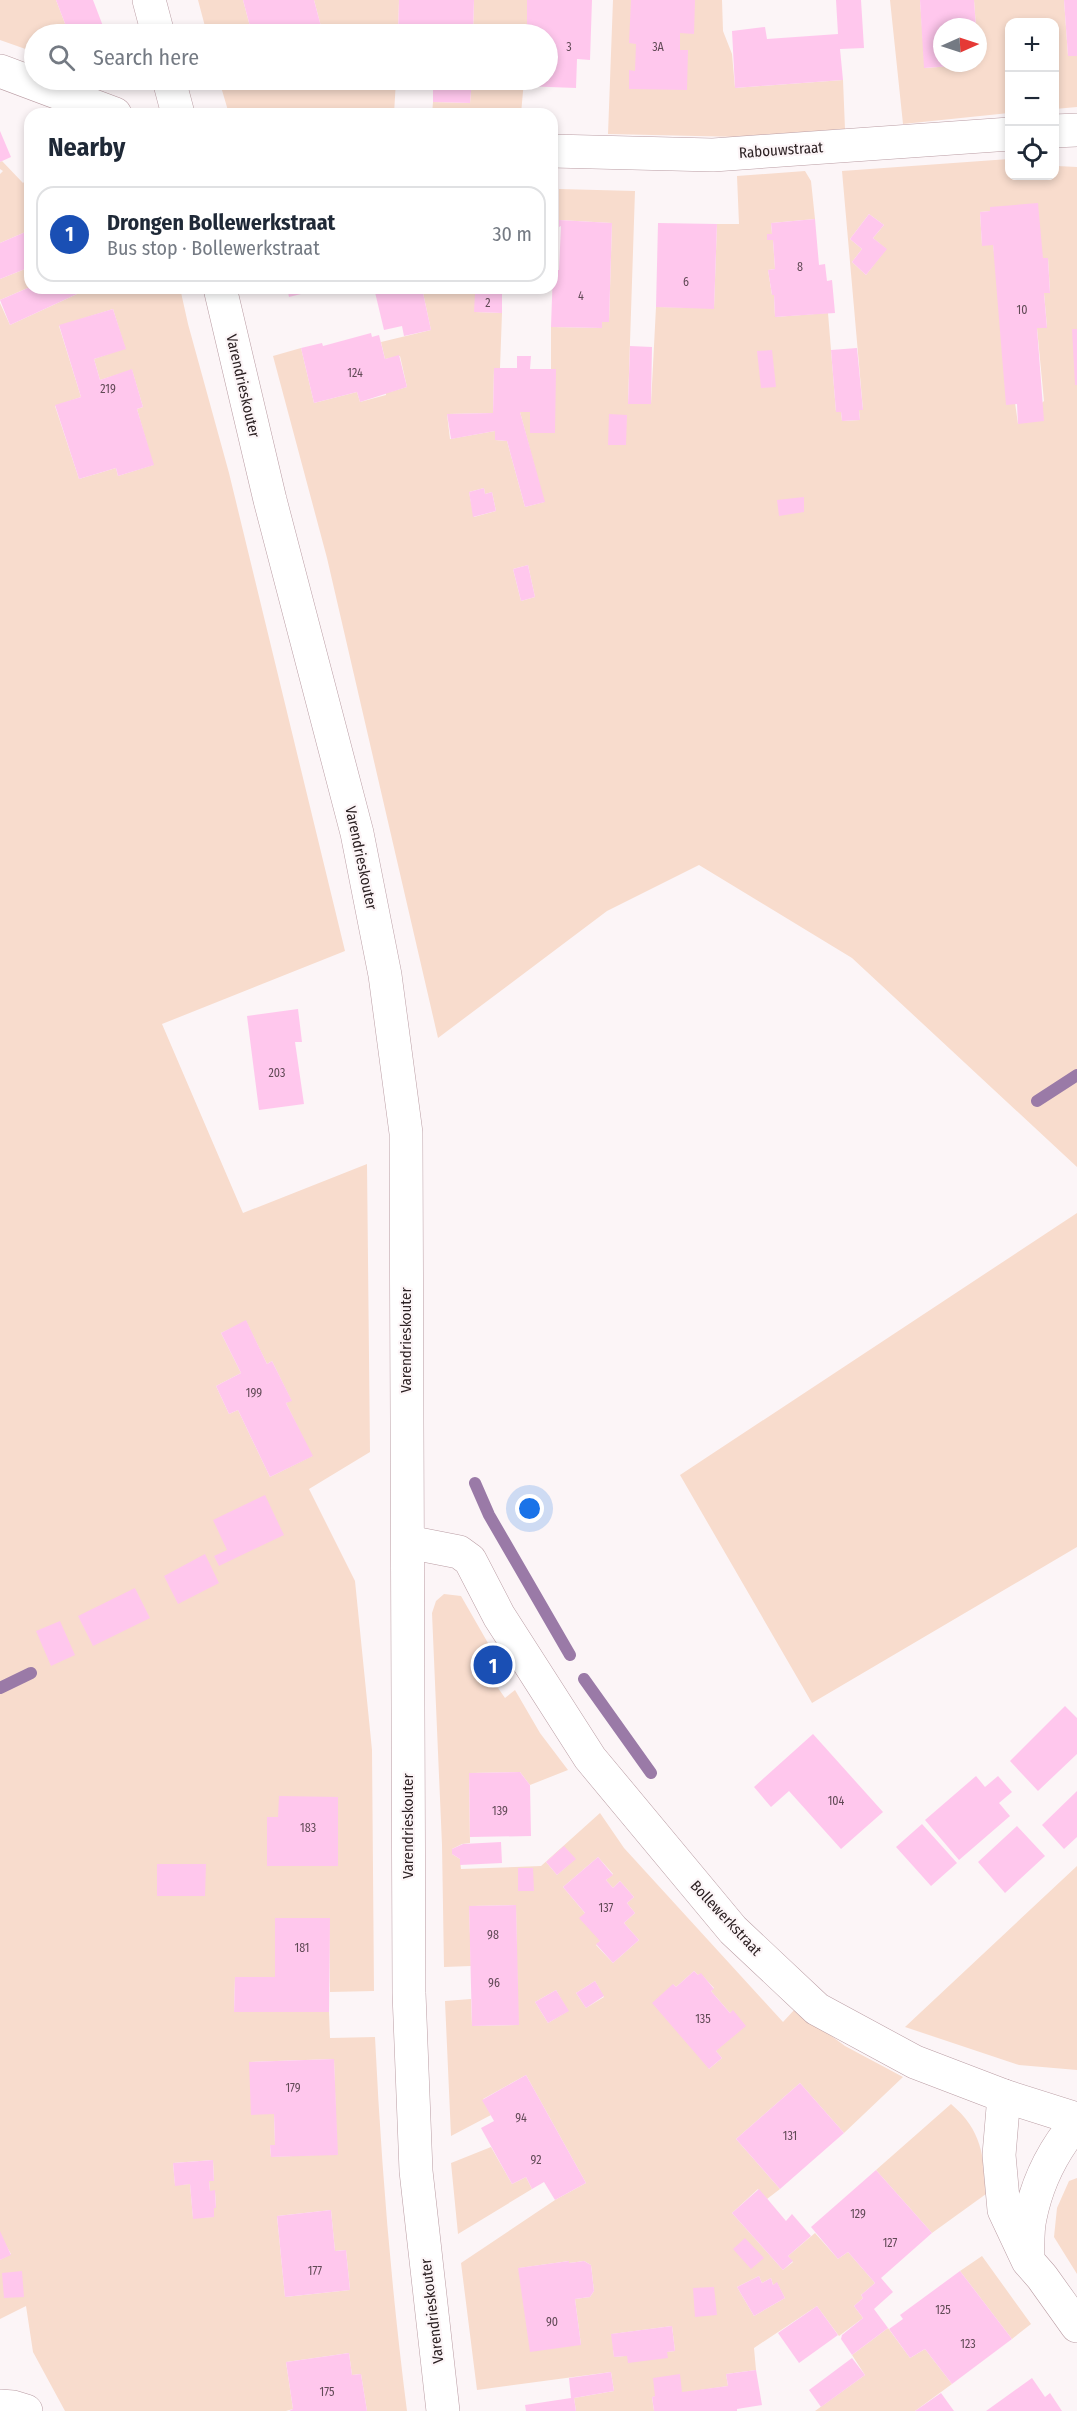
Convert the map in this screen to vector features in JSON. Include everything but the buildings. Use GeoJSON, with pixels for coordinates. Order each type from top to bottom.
{"type":"FeatureCollection","features":[{"type":"Feature","properties":{"kind":"street"},"geometry":{"type":"LineString","coordinates":[[149,0],[155,24]]}},
{"type":"Feature","properties":{"kind":"street"},"geometry":{"type":"LineString","coordinates":[[0,71],[24,80]]}},
{"type":"Feature","properties":{"kind":"street"},"geometry":{"type":"LineString","coordinates":[[51,90],[99,108]]}},
{"type":"Feature","properties":{"kind":"street"},"geometry":{"type":"LineString","coordinates":[[172,90],[176,108]]}},
{"type":"Feature","properties":{"kind":"street"},"geometry":{"type":"LineString","coordinates":[[1059,131],[1077,130]]}},
{"type":"Feature","properties":{"kind":"street","name":"Rabouwstraat"},"geometry":{"type":"LineString","coordinates":[[558,151],[713,155],[1005,134]]}},
{"type":"Feature","properties":{"kind":"street","name":"Varendrieskouter"},"geometry":{"type":"LineString","coordinates":[[221,294],[270,500],[357,833],[385,975],[406,1133],[409,1993],[416,2171],[443,2411]]}},
{"type":"Feature","properties":{"kind":"street","name":"Bollewerkstraat"},"geometry":{"type":"LineString","coordinates":[[408,1542],[459,1552],[470,1560],[499,1616],[590,1758],[734,1930],[817,2009],[915,2062],[1077,2121]]}},
{"type":"Feature","properties":{"kind":"street"},"geometry":{"type":"LineString","coordinates":[[1004,2096],[999,2155],[1004,2210],[1028,2261],[1077,2326]]}},
{"type":"Feature","properties":{"kind":"street"},"geometry":{"type":"LineString","coordinates":[[1028,2261],[1029,2219],[1040,2184],[1057,2150],[1077,2121]]}},
{"type":"Feature","properties":{"kind":"street"},"geometry":{"type":"LineString","coordinates":[[0,2406],[26,2411]]}},
{"type":"Feature","properties":{"kind":"shaded area"},"geometry":{"type":"Polygon","coordinates":[[[0,0],[56,0],[65,24],[24,24],[24,48],[0,40],[0,0]]]}},
{"type":"Feature","properties":{"kind":"shaded area"},"geometry":{"type":"Polygon","coordinates":[[[198,0],[243,0],[249,24],[204,24],[198,0]]]}},
{"type":"Feature","properties":{"kind":"shaded area"},"geometry":{"type":"Polygon","coordinates":[[[314,0],[399,0],[398,24],[320,24],[314,0]]]}},
{"type":"Feature","properties":{"kind":"shaded area"},"geometry":{"type":"Polygon","coordinates":[[[474,0],[527,0],[527,24],[473,24],[474,0]]]}},
{"type":"Feature","properties":{"kind":"shaded area"},"geometry":{"type":"Polygon","coordinates":[[[613,0],[722,0],[723,31],[732,54],[735,88],[843,80],[845,129],[740,137],[608,134],[613,0]]]}},
{"type":"Feature","properties":{"kind":"shaded area"},"geometry":{"type":"Polygon","coordinates":[[[890,0],[920,0],[925,68],[933,67],[933,72],[987,72],[987,18],[975,18],[974,0],[1064,0],[1068,56],[1077,56],[1077,107],[1059,109],[1059,18],[1005,18],[1005,113],[903,124],[890,0]]]}},
{"type":"Feature","properties":{"kind":"shaded area"},"geometry":{"type":"Polygon","coordinates":[[[222,90],[395,90],[394,108],[227,108],[222,90]]]}},
{"type":"Feature","properties":{"kind":"shaded area"},"geometry":{"type":"Polygon","coordinates":[[[471,90],[523,90],[522,108],[432,108],[433,102],[470,103],[471,90]]]}},
{"type":"Feature","properties":{"kind":"shaded area"},"geometry":{"type":"Polygon","coordinates":[[[1005,159],[1005,180],[1059,180],[1059,166],[1077,167],[1077,1167],[852,958],[699,865],[607,911],[438,1038],[327,558],[273,356],[301,348],[314,403],[357,392],[360,402],[386,395],[386,393],[407,387],[400,356],[385,359],[381,342],[431,330],[423,294],[475,294],[475,312],[502,313],[500,368],[494,368],[493,413],[447,414],[450,439],[495,431],[495,440],[507,441],[525,507],[544,502],[520,412],[530,412],[530,433],[555,433],[551,327],[601,328],[602,322],[609,322],[612,223],[559,220],[559,189],[635,191],[628,403],[651,404],[656,307],[714,308],[717,224],[739,224],[737,176],[805,171],[811,181],[815,219],[771,223],[772,234],[767,234],[773,240],[775,269],[768,270],[772,295],[774,295],[775,317],[828,313],[836,412],[841,412],[842,421],[860,420],[859,410],[863,410],[842,171],[1005,159]],[[990,211],[980,212],[982,245],[993,245],[1018,424],[1044,401],[1037,328],[1047,327],[1044,293],[1050,292],[1048,258],[1043,258],[990,211]],[[869,214],[850,239],[862,249],[852,262],[866,275],[886,249],[873,238],[884,225],[869,214]],[[484,488],[469,492],[474,517],[496,511],[492,492],[485,494],[484,488]],[[528,565],[513,569],[521,601],[535,597],[528,565]]]}},
{"type":"Feature","properties":{"kind":"shaded area"},"geometry":{"type":"Polygon","coordinates":[[[2,161],[24,182],[24,233],[0,243],[0,174],[3,171],[0,169],[2,161]]]}},
{"type":"Feature","properties":{"kind":"shaded area"},"geometry":{"type":"Polygon","coordinates":[[[24,269],[24,290],[0,300],[0,279],[24,269]]]}},
{"type":"Feature","properties":{"kind":"shaded area"},"geometry":{"type":"Polygon","coordinates":[[[77,294],[181,294],[229,473],[345,951],[162,1024],[243,1213],[367,1164],[370,1452],[309,1489],[355,1581],[372,1750],[374,1991],[330,1992],[329,1918],[275,1918],[275,1977],[235,1977],[234,2012],[329,2012],[330,2038],[375,2037],[387,2224],[407,2411],[367,2411],[361,2374],[352,2375],[349,2353],[286,2362],[293,2409],[286,2411],[65,2411],[33,2352],[26,2306],[0,2319],[0,2260],[11,2254],[0,2235],[0,303],[10,325],[77,294]],[[113,309],[59,326],[81,397],[55,406],[79,479],[116,468],[118,476],[153,465],[137,409],[143,407],[132,370],[100,380],[94,359],[125,348],[113,309]],[[246,1321],[221,1333],[241,1373],[216,1386],[229,1414],[238,1410],[270,1477],[312,1456],[286,1403],[291,1400],[272,1361],[267,1364],[246,1321]],[[334,2059],[249,2062],[274,2114],[275,2145],[270,2145],[271,2157],[337,2154],[334,2059]],[[213,2160],[173,2163],[175,2185],[190,2184],[193,2218],[214,2217],[215,2191],[210,2191],[209,2181],[214,2181],[213,2160]],[[331,2210],[277,2216],[285,2297],[350,2290],[346,2250],[335,2251],[331,2210]]]}},
{"type":"Feature","properties":{"kind":"shaded area"},"geometry":{"type":"Polygon","coordinates":[[[1077,1213],[1077,1547],[812,1703],[680,1475],[1077,1213]]]}},
{"type":"Feature","properties":{"kind":"shaded area"},"geometry":{"type":"Polygon","coordinates":[[[444,1594],[461,1596],[500,1664],[487,1672],[505,1698],[515,1690],[540,1733],[568,1770],[530,1785],[520,1772],[469,1773],[470,1843],[452,1849],[452,1854],[460,1859],[461,1869],[541,1866],[600,1813],[624,1848],[783,2022],[795,2009],[845,2046],[903,2077],[844,2133],[800,2083],[736,2139],[780,2189],[767,2199],[758,2189],[732,2213],[783,2270],[793,2262],[788,2256],[815,2233],[838,2259],[848,2252],[875,2283],[861,2295],[863,2298],[854,2306],[863,2318],[839,2336],[817,2306],[754,2348],[756,2370],[726,2374],[728,2386],[652,2397],[654,2411],[576,2411],[574,2398],[614,2391],[611,2372],[477,2390],[461,2263],[555,2200],[586,2183],[526,2075],[483,2099],[491,2115],[451,2136],[445,2001],[471,1999],[472,2026],[518,2025],[516,1905],[469,1906],[471,1966],[444,1967],[442,1845],[432,1613],[436,1601],[444,1594]],[[564,1847],[546,1862],[557,1875],[575,1859],[564,1847]],[[598,1857],[563,1887],[605,1937],[596,1945],[613,1963],[639,1940],[624,1923],[635,1913],[627,1903],[634,1897],[620,1881],[613,1888],[606,1880],[613,1874],[598,1857]],[[694,1971],[676,1987],[673,1984],[709,2069],[722,2058],[716,2051],[733,2011],[730,2013],[711,1991],[714,1988],[701,1974],[698,1975],[694,1971]],[[595,1981],[576,1993],[586,2008],[604,1997],[595,1981]],[[556,1990],[535,2002],[548,2023],[568,2011],[556,1990]],[[569,2261],[519,2268],[581,2345],[575,2299],[590,2297],[594,2291],[591,2265],[584,2261],[569,2263],[569,2261]],[[759,2276],[737,2287],[754,2316],[785,2298],[777,2283],[773,2285],[771,2278],[762,2283],[759,2276]],[[672,2326],[612,2334],[614,2357],[675,2351],[672,2326]]]}},
{"type":"Feature","properties":{"kind":"shaded area"},"geometry":{"type":"Polygon","coordinates":[[[1077,1866],[1077,2070],[1019,2065],[905,2027],[1077,1866]]]}},
{"type":"Feature","properties":{"kind":"shaded area"},"geometry":{"type":"Polygon","coordinates":[[[951,2104],[969,2124],[979,2144],[986,2194],[932,2233],[876,2170],[951,2104]]]}},
{"type":"Feature","properties":{"kind":"shaded area"},"geometry":{"type":"Polygon","coordinates":[[[491,2147],[512,2184],[526,2177],[532,2189],[458,2234],[451,2163],[491,2147]]]}},
{"type":"Feature","properties":{"kind":"shaded area"},"geometry":{"type":"Polygon","coordinates":[[[1077,2178],[1077,2274],[1054,2237],[1057,2208],[1069,2181],[1077,2178]]]}},
{"type":"Feature","properties":{"kind":"shaded area"},"geometry":{"type":"Polygon","coordinates":[[[982,2256],[1031,2324],[1012,2339],[960,2271],[982,2256]]]}},
{"type":"Feature","properties":{"kind":"shaded area"},"geometry":{"type":"Polygon","coordinates":[[[888,2328],[910,2358],[925,2349],[952,2384],[915,2411],[815,2411],[865,2375],[852,2355],[888,2328]]]}},
{"type":"Feature","properties":{"kind":"waterway"},"geometry":{"type":"LineString","coordinates":[[1037,1101],[1077,1075]]}},
{"type":"Feature","properties":{"kind":"waterway"},"geometry":{"type":"LineString","coordinates":[[475,1483],[489,1515],[570,1655]]}},
{"type":"Feature","properties":{"kind":"waterway"},"geometry":{"type":"LineString","coordinates":[[0,1688],[31,1673]]}},
{"type":"Feature","properties":{"kind":"waterway"},"geometry":{"type":"LineString","coordinates":[[584,1679],[651,1773]]}},
{"type":"Feature","properties":{"kind":"place","name":"Drongen Bollewerkstraat"},"geometry":{"type":"Point","coordinates":[493,1665]}}]}
